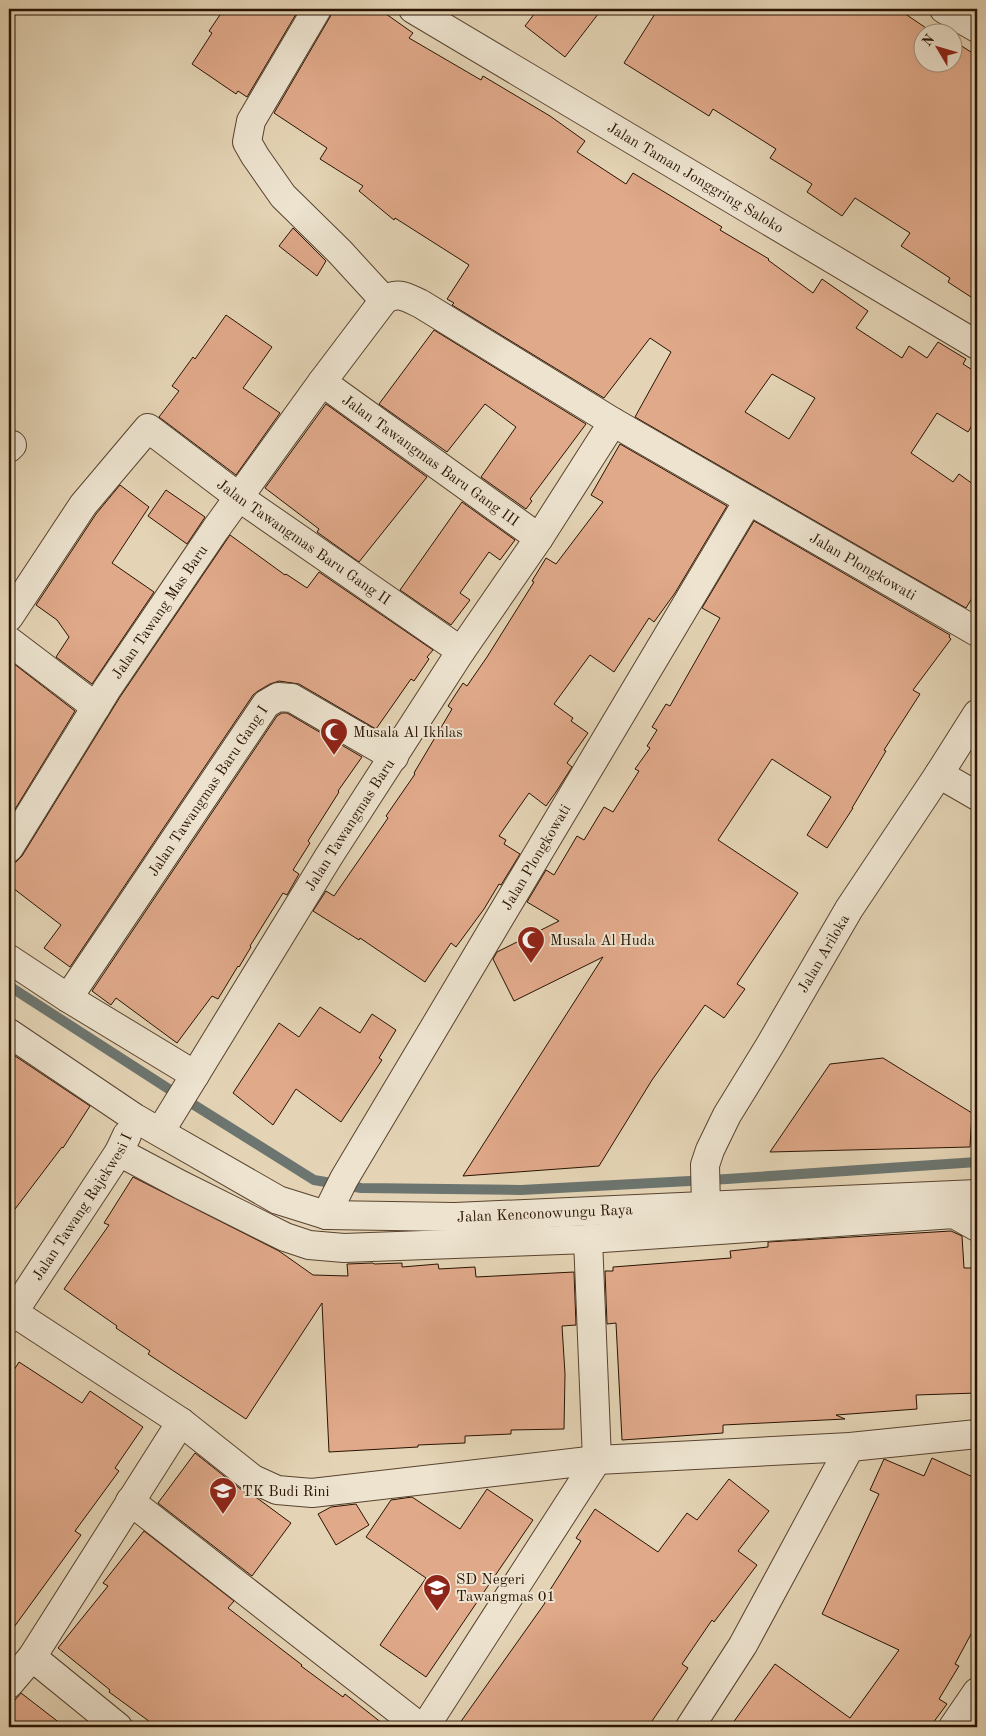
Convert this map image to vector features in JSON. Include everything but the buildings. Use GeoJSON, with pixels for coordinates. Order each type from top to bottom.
{"type":"FeatureCollection","features":[{"type":"Feature","properties":{"kind":"street"},"geometry":{"type":"LineString","coordinates":[[317,9],[251,120],[247,142],[282,196],[340,252],[384,300]]}},
{"type":"Feature","properties":{"kind":"street","name":"Jalan Taman Jonggring Saloko"},"geometry":{"type":"LineString","coordinates":[[413,9],[977,345]]}},
{"type":"Feature","properties":{"kind":"street"},"geometry":{"type":"LineString","coordinates":[[944,9],[977,28]]}},
{"type":"Feature","properties":{"kind":"street","name":"Jalan Plongkowati"},"geometry":{"type":"LineString","coordinates":[[384,300],[391,295],[402,295],[420,304],[613,422],[977,632]]}},
{"type":"Feature","properties":{"kind":"street","name":"Jalan Tawang Mas Baru"},"geometry":{"type":"LineString","coordinates":[[9,848],[96,706],[215,530],[384,300]]}},
{"type":"Feature","properties":{"kind":"street","name":"Jalan Tawangmas Baru Gang III"},"geometry":{"type":"LineString","coordinates":[[322,382],[538,538]]}},
{"type":"Feature","properties":{"kind":"street","name":"Jalan Tawangmas Baru"},"geometry":{"type":"LineString","coordinates":[[162,1128],[329,856],[461,651],[538,538],[613,422]]}},
{"type":"Feature","properties":{"kind":"street","name":"Jalan Tawangmas Baru Gang II"},"geometry":{"type":"LineString","coordinates":[[9,617],[83,505],[148,428],[240,498],[461,651]]}},
{"type":"Feature","properties":{"kind":"street","name":"Jalan Plongkowati"},"geometry":{"type":"LineString","coordinates":[[327,1211],[748,501]]}},
{"type":"Feature","properties":{"kind":"street"},"geometry":{"type":"LineString","coordinates":[[9,641],[96,706]]}},
{"type":"Feature","properties":{"kind":"street","name":"Jalan Tawangmas Baru Gang I"},"geometry":{"type":"LineString","coordinates":[[68,998],[266,704],[278,697],[292,698],[394,757]]}},
{"type":"Feature","properties":{"kind":"street","name":"Jalan Ariloka"},"geometry":{"type":"LineString","coordinates":[[706,1200],[705,1165],[710,1150],[727,1116],[849,909],[977,714]]}},
{"type":"Feature","properties":{"kind":"street"},"geometry":{"type":"LineString","coordinates":[[939,774],[977,796]]}},
{"type":"Feature","properties":{"kind":"street"},"geometry":{"type":"LineString","coordinates":[[9,959],[193,1077]]}},
{"type":"Feature","properties":{"kind":"street","name":"Jalan Kenconowungu Raya"},"geometry":{"type":"LineString","coordinates":[[9,1033],[135,1118],[162,1128],[278,1200],[327,1211],[455,1217],[706,1200],[977,1194]]}},
{"type":"Feature","properties":{"kind":"street","name":"Jalan Tawang Rajekwesi I"},"geometry":{"type":"LineString","coordinates":[[11,1316],[119,1152],[135,1118]]}},
{"type":"Feature","properties":{"kind":"street"},"geometry":{"type":"LineString","coordinates":[[119,1152],[285,1237],[309,1244],[344,1248],[588,1239],[954,1214],[977,1227]]}},
{"type":"Feature","properties":{"kind":"street"},"geometry":{"type":"LineString","coordinates":[[425,1727],[597,1460],[588,1239]]}},
{"type":"Feature","properties":{"kind":"street"},"geometry":{"type":"LineString","coordinates":[[11,1316],[181,1422],[252,1479],[277,1490],[312,1493],[597,1460],[850,1447],[977,1434]]}},
{"type":"Feature","properties":{"kind":"street"},"geometry":{"type":"LineString","coordinates":[[9,1684],[32,1657],[181,1422]]}},
{"type":"Feature","properties":{"kind":"street"},"geometry":{"type":"LineString","coordinates":[[690,1727],[744,1645],[850,1447]]}},
{"type":"Feature","properties":{"kind":"street"},"geometry":{"type":"LineString","coordinates":[[130,1501],[420,1727]]}},
{"type":"Feature","properties":{"kind":"street"},"geometry":{"type":"LineString","coordinates":[[32,1657],[118,1727]]}},
{"type":"Feature","properties":{"kind":"street"},"geometry":{"type":"LineString","coordinates":[[953,1727],[977,1692]]}},
{"type":"Feature","properties":{"kind":"waterway"},"geometry":{"type":"LineString","coordinates":[[9,986],[314,1180],[361,1188],[521,1190],[727,1179],[977,1162]]}},
{"type":"Feature","properties":{"kind":"place","name":"Musala Al Ikhlas"},"geometry":{"type":"Point","coordinates":[334,756]}},
{"type":"Feature","properties":{"kind":"place","name":"Musala Al Huda"},"geometry":{"type":"Point","coordinates":[531,964]}},
{"type":"Feature","properties":{"kind":"place","name":"TK Budi Rini"},"geometry":{"type":"Point","coordinates":[223,1515]}},
{"type":"Feature","properties":{"kind":"place","name":"SD Negeri Tawangmas 01"},"geometry":{"type":"Point","coordinates":[437,1612]}}]}
